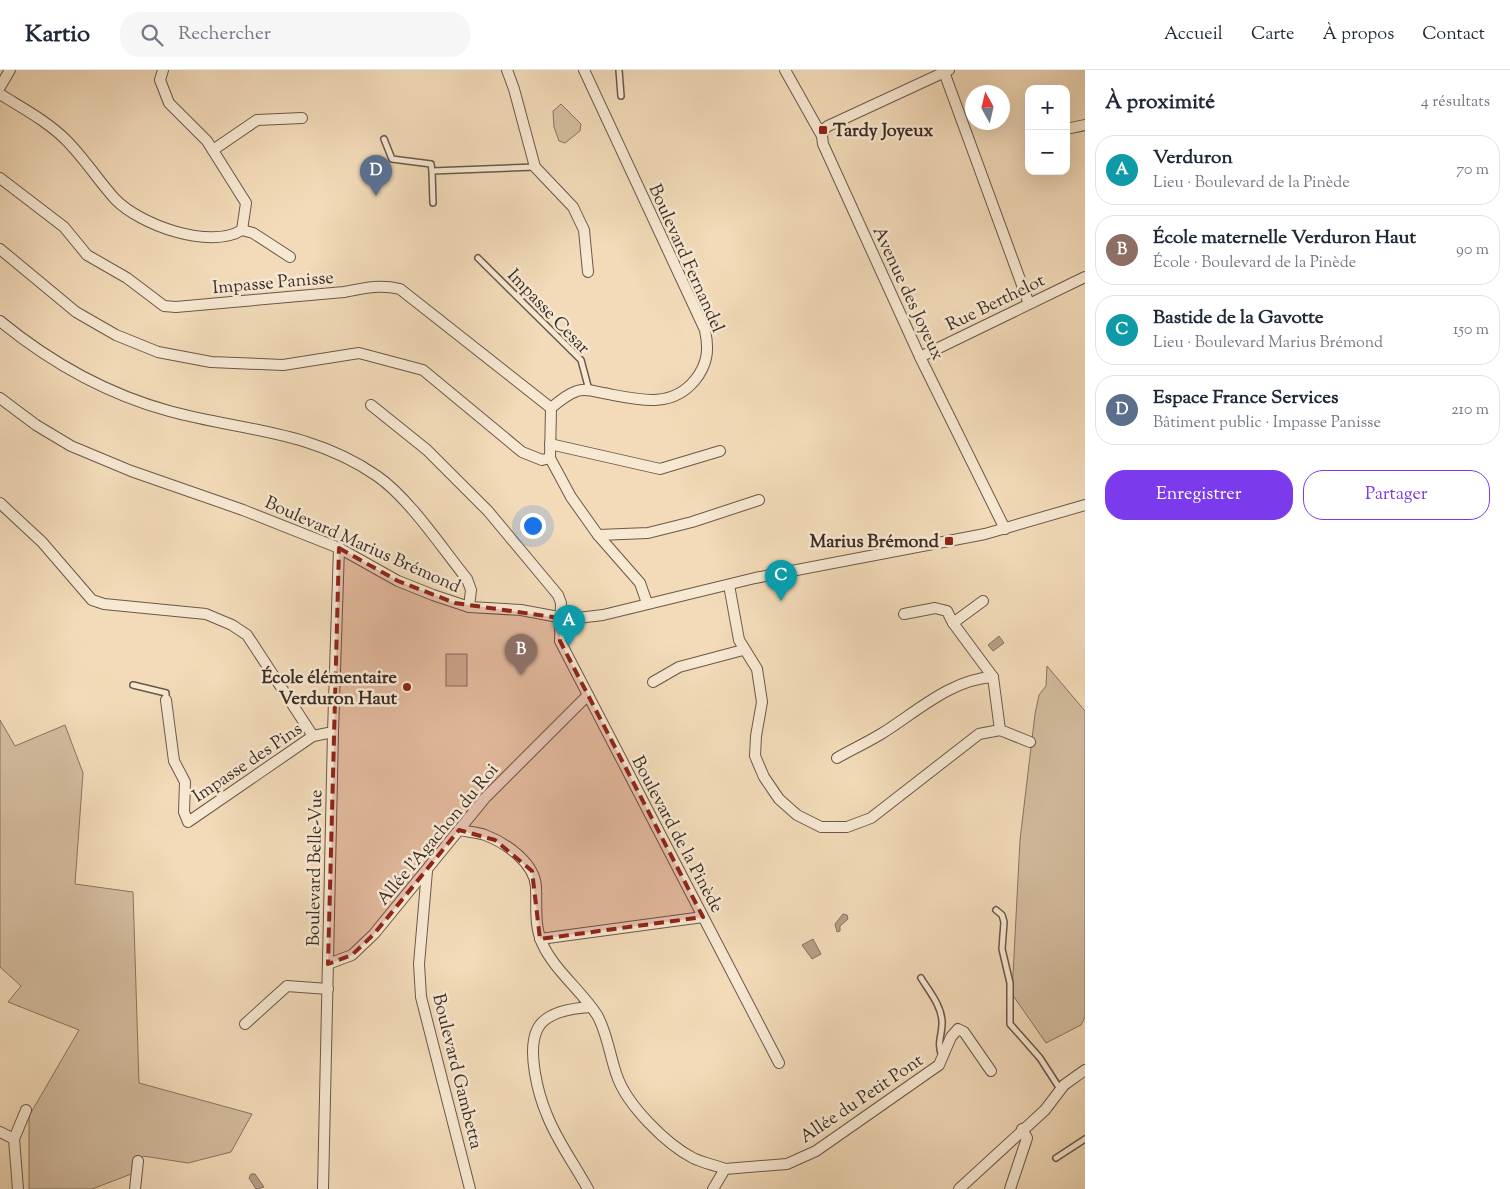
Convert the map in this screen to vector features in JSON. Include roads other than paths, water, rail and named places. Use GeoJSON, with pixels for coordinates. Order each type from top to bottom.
{"type":"FeatureCollection","features":[{"type":"Feature","properties":{"kind":"street"},"geometry":{"type":"LineString","coordinates":[[0,87],[10,70]]}},
{"type":"Feature","properties":{"kind":"street"},"geometry":{"type":"LineString","coordinates":[[162,70],[160,80],[169,103],[207,141],[246,203],[242,230]]}},
{"type":"Feature","properties":{"kind":"street"},"geometry":{"type":"LineString","coordinates":[[507,70],[514,88],[534,167],[573,207],[584,230],[588,272]]}},
{"type":"Feature","properties":{"kind":"street","name":"Boulevard Fernandel"},"geometry":{"type":"LineString","coordinates":[[551,408],[576,391],[589,390],[653,402],[681,393],[701,373],[706,361],[708,345],[705,330],[584,70]]}},
{"type":"Feature","properties":{"kind":"street","name":"Avenue des Joyeux"},"geometry":{"type":"LineString","coordinates":[[785,70],[822,136],[823,144],[920,357],[1005,529]]}},
{"type":"Feature","properties":{"kind":"street"},"geometry":{"type":"LineString","coordinates":[[822,136],[823,130],[828,126],[947,71],[1029,304]]}},
{"type":"Feature","properties":{"kind":"street"},"geometry":{"type":"LineString","coordinates":[[0,94],[36,116],[65,139],[116,199],[134,214],[168,229],[206,238],[227,237],[242,230],[253,233],[290,256]]}},
{"type":"Feature","properties":{"kind":"street"},"geometry":{"type":"LineString","coordinates":[[213,150],[257,120],[302,118]]}},
{"type":"Feature","properties":{"kind":"street"},"geometry":{"type":"LineString","coordinates":[[1070,128],[1085,125]]}},
{"type":"Feature","properties":{"kind":"street","name":"Impasse Panisse"},"geometry":{"type":"LineString","coordinates":[[0,178],[64,227],[87,255],[127,278],[164,306],[176,307],[344,292],[370,287],[386,286],[400,289],[551,408]]}},
{"type":"Feature","properties":{"kind":"street"},"geometry":{"type":"LineString","coordinates":[[0,249],[76,312],[116,335],[158,352],[211,362],[274,365],[359,353],[386,359],[423,370],[522,452],[542,460],[550,458]]}},
{"type":"Feature","properties":{"kind":"street","name":"Rue Berthelot"},"geometry":{"type":"LineString","coordinates":[[920,357],[1085,277]]}},
{"type":"Feature","properties":{"kind":"street"},"geometry":{"type":"LineString","coordinates":[[0,321],[27,343],[124,398],[171,412],[287,435],[342,455],[379,477],[409,507],[467,578],[471,590],[469,607]]}},
{"type":"Feature","properties":{"kind":"street","name":"Boulevard Marius Brémond"},"geometry":{"type":"LineString","coordinates":[[0,398],[36,425],[71,446],[131,471],[244,510],[339,548],[355,555],[398,581],[469,607],[521,610],[560,618],[585,618],[729,585],[1005,529],[1085,505]]}},
{"type":"Feature","properties":{"kind":"street","name":"Boulevard de la Pinède"},"geometry":{"type":"LineString","coordinates":[[371,405],[427,450],[488,511],[558,595],[561,604],[560,641],[779,1063]]}},
{"type":"Feature","properties":{"kind":"street"},"geometry":{"type":"LineString","coordinates":[[551,408],[550,458],[570,497],[598,535],[640,583],[647,603]]}},
{"type":"Feature","properties":{"kind":"street"},"geometry":{"type":"LineString","coordinates":[[550,444],[660,469],[720,451]]}},
{"type":"Feature","properties":{"kind":"street"},"geometry":{"type":"LineString","coordinates":[[598,535],[648,533],[692,522],[759,500]]}},
{"type":"Feature","properties":{"kind":"street"},"geometry":{"type":"LineString","coordinates":[[0,503],[42,542],[92,600],[104,604],[206,614],[232,625],[247,635],[313,736]]}},
{"type":"Feature","properties":{"kind":"street","name":"Boulevard Belle-Vue"},"geometry":{"type":"LineString","coordinates":[[323,1189],[339,548]]}},
{"type":"Feature","properties":{"kind":"street"},"geometry":{"type":"LineString","coordinates":[[729,585],[739,640],[756,669],[761,694],[762,702],[756,736],[755,756],[764,776],[779,799],[797,815],[820,826],[847,827],[871,818],[978,734],[1000,730],[1030,742]]}},
{"type":"Feature","properties":{"kind":"street"},"geometry":{"type":"LineString","coordinates":[[953,623],[983,601]]}},
{"type":"Feature","properties":{"kind":"street"},"geometry":{"type":"LineString","coordinates":[[904,614],[936,608],[947,611],[953,623],[993,677],[1000,730]]}},
{"type":"Feature","properties":{"kind":"street"},"geometry":{"type":"LineString","coordinates":[[653,682],[679,667],[744,650]]}},
{"type":"Feature","properties":{"kind":"street"},"geometry":{"type":"LineString","coordinates":[[837,758],[880,734],[953,688],[978,678],[993,677]]}},
{"type":"Feature","properties":{"kind":"street","name":"Allée l'Agachon du Roi"},"geometry":{"type":"LineString","coordinates":[[328,964],[352,955],[374,934],[485,798],[587,696]]}},
{"type":"Feature","properties":{"kind":"street","name":"Impasse des Pins"},"geometry":{"type":"LineString","coordinates":[[166,700],[174,761],[185,782],[184,812],[188,822],[313,736],[333,732]]}},
{"type":"Feature","properties":{"kind":"street"},"geometry":{"type":"LineString","coordinates":[[459,830],[484,835],[495,840],[524,861],[532,871],[536,884],[536,918],[540,939],[546,952],[598,1018],[617,1077],[628,1099],[664,1136],[693,1158],[726,1169],[714,1189]]}},
{"type":"Feature","properties":{"kind":"street","name":"Boulevard Gambetta"},"geometry":{"type":"LineString","coordinates":[[427,871],[419,964],[421,997],[470,1189]]}},
{"type":"Feature","properties":{"kind":"street"},"geometry":{"type":"LineString","coordinates":[[540,939],[703,917]]}},
{"type":"Feature","properties":{"kind":"street"},"geometry":{"type":"LineString","coordinates":[[245,1024],[287,986],[328,989]]}},
{"type":"Feature","properties":{"kind":"street"},"geometry":{"type":"LineString","coordinates":[[588,1189],[547,1115],[532,1052],[537,1028],[548,1018],[571,1009],[591,1007]]}},
{"type":"Feature","properties":{"kind":"street","name":"Allée du Petit Pont"},"geometry":{"type":"LineString","coordinates":[[726,1169],[787,1164],[816,1151],[939,1065],[951,1037],[958,1029],[964,1032],[991,1071]]}},
{"type":"Feature","properties":{"kind":"street"},"geometry":{"type":"LineString","coordinates":[[959,1189],[1022,1129],[1045,1110],[1060,1089],[1085,1070]]}},
{"type":"Feature","properties":{"kind":"street"},"geometry":{"type":"LineString","coordinates":[[18,1189],[14,1139],[26,1110]]}},
{"type":"Feature","properties":{"kind":"street"},"geometry":{"type":"LineString","coordinates":[[1010,1189],[1026,1138],[1022,1129]]}},
{"type":"Feature","properties":{"kind":"street"},"geometry":{"type":"LineString","coordinates":[[0,1132],[14,1139]]}},
{"type":"Feature","properties":{"kind":"street"},"geometry":{"type":"LineString","coordinates":[[135,1189],[138,1161]]}},
{"type":"Feature","properties":{"kind":"lane"},"geometry":{"type":"LineString","coordinates":[[619,70],[621,96]]}},
{"type":"Feature","properties":{"kind":"lane"},"geometry":{"type":"LineString","coordinates":[[384,140],[392,159],[431,164],[433,203]]}},
{"type":"Feature","properties":{"kind":"lane"},"geometry":{"type":"LineString","coordinates":[[432,171],[534,167]]}},
{"type":"Feature","properties":{"kind":"lane","name":"Impasse Cesar"},"geometry":{"type":"LineString","coordinates":[[478,258],[581,360],[589,390]]}},
{"type":"Feature","properties":{"kind":"lane"},"geometry":{"type":"LineString","coordinates":[[133,685],[166,693],[166,700]]}},
{"type":"Feature","properties":{"kind":"lane"},"geometry":{"type":"LineString","coordinates":[[996,910],[1002,915],[1004,922],[1002,949],[1010,983],[1010,1024],[1040,1058],[1060,1089]]}},
{"type":"Feature","properties":{"kind":"lane"},"geometry":{"type":"LineString","coordinates":[[921,978],[941,1013],[943,1023],[938,1043],[942,1057]]}},
{"type":"Feature","properties":{"kind":"lane"},"geometry":{"type":"LineString","coordinates":[[1056,1158],[1085,1139]]}},
{"type":"Feature","properties":{"kind":"place","name":"Tardy Joyeux"},"geometry":{"type":"Point","coordinates":[823,130]}},
{"type":"Feature","properties":{"kind":"place","name":"Espace France Services"},"geometry":{"type":"Point","coordinates":[376,196]}},
{"type":"Feature","properties":{"kind":"place","name":"Marius Brémond"},"geometry":{"type":"Point","coordinates":[949,541]}},
{"type":"Feature","properties":{"kind":"place","name":"Bastide de la Gavotte"},"geometry":{"type":"Point","coordinates":[781,601]}},
{"type":"Feature","properties":{"kind":"place","name":"Verduron"},"geometry":{"type":"Point","coordinates":[569,646]}},
{"type":"Feature","properties":{"kind":"place","name":"École maternelle Verduron Haut"},"geometry":{"type":"Point","coordinates":[521,675]}},
{"type":"Feature","properties":{"kind":"place","name":"École élémentaire Verduron Haut"},"geometry":{"type":"Point","coordinates":[407,687]}}]}
